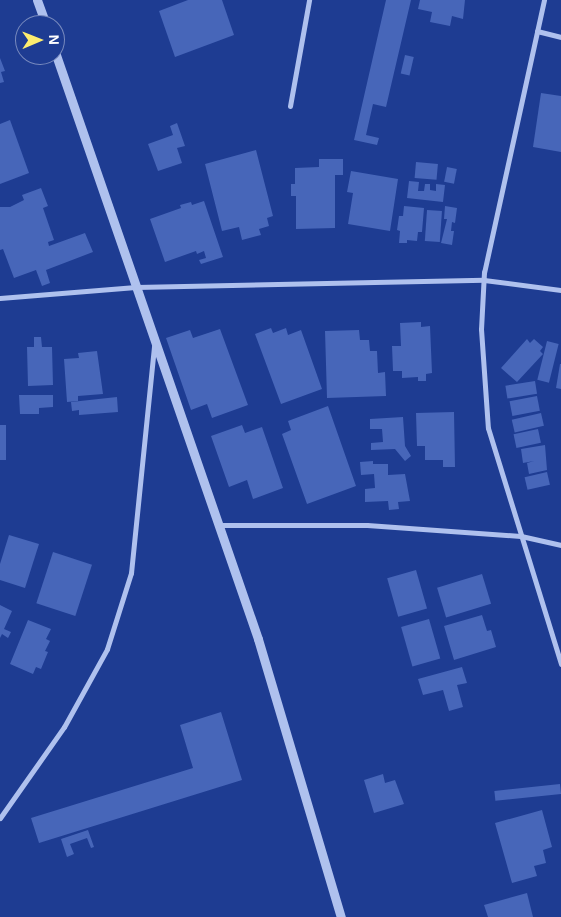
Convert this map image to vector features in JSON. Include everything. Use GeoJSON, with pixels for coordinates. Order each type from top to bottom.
{"type":"FeatureCollection","features":[{"type":"Feature","properties":{"kind":"street"},"geometry":{"type":"LineString","coordinates":[[37,0],[42,15]]}},
{"type":"Feature","properties":{"kind":"street"},"geometry":{"type":"LineString","coordinates":[[290,106],[310,0]]}},
{"type":"Feature","properties":{"kind":"street"},"geometry":{"type":"LineString","coordinates":[[544,0],[484,280],[481,328],[488,428],[561,664]]}},
{"type":"Feature","properties":{"kind":"street"},"geometry":{"type":"LineString","coordinates":[[537,31],[561,37]]}},
{"type":"Feature","properties":{"kind":"street"},"geometry":{"type":"LineString","coordinates":[[59,65],[258,639],[341,917]]}},
{"type":"Feature","properties":{"kind":"street"},"geometry":{"type":"LineString","coordinates":[[0,298],[136,287],[484,280],[561,290]]}},
{"type":"Feature","properties":{"kind":"street"},"geometry":{"type":"LineString","coordinates":[[0,818],[64,727],[107,649],[131,573],[154,340]]}},
{"type":"Feature","properties":{"kind":"street"},"geometry":{"type":"LineString","coordinates":[[219,525],[367,526],[522,536],[561,545]]}},
{"type":"Feature","properties":{"kind":"building"},"geometry":{"type":"Polygon","coordinates":[[[188,0],[222,0],[234,35],[175,57],[159,11],[188,0]]]}},
{"type":"Feature","properties":{"kind":"building"},"geometry":{"type":"Polygon","coordinates":[[[386,0],[411,0],[386,107],[373,104],[366,135],[379,138],[377,145],[354,140],[386,0]]]}},
{"type":"Feature","properties":{"kind":"building"},"geometry":{"type":"Polygon","coordinates":[[[420,0],[465,0],[463,19],[452,16],[450,26],[430,22],[432,12],[418,9],[420,0]]]}},
{"type":"Feature","properties":{"kind":"building"},"geometry":{"type":"Polygon","coordinates":[[[405,55],[414,57],[409,76],[401,74],[405,55]]]}},
{"type":"Feature","properties":{"kind":"building"},"geometry":{"type":"Polygon","coordinates":[[[0,58],[5,71],[1,72],[4,82],[0,83],[0,58]]]}},
{"type":"Feature","properties":{"kind":"building"},"geometry":{"type":"Polygon","coordinates":[[[541,93],[561,96],[561,152],[533,147],[541,93]]]}},
{"type":"Feature","properties":{"kind":"building"},"geometry":{"type":"Polygon","coordinates":[[[10,120],[29,173],[0,184],[0,124],[10,120]]]}},
{"type":"Feature","properties":{"kind":"building"},"geometry":{"type":"Polygon","coordinates":[[[177,123],[185,146],[177,148],[182,163],[158,171],[148,144],[173,135],[170,126],[177,123]]]}},
{"type":"Feature","properties":{"kind":"building"},"geometry":{"type":"Polygon","coordinates":[[[256,150],[273,216],[267,218],[269,226],[259,229],[261,235],[242,240],[239,227],[222,231],[205,164],[256,150]]]}},
{"type":"Feature","properties":{"kind":"building"},"geometry":{"type":"Polygon","coordinates":[[[319,159],[343,159],[343,175],[335,175],[335,228],[296,229],[296,196],[291,196],[291,184],[295,184],[295,168],[319,167],[319,159]]]}},
{"type":"Feature","properties":{"kind":"building"},"geometry":{"type":"Polygon","coordinates":[[[416,162],[438,164],[437,180],[415,178],[416,162]]]}},
{"type":"Feature","properties":{"kind":"building"},"geometry":{"type":"Polygon","coordinates":[[[447,167],[457,169],[454,184],[444,182],[447,167]]]}},
{"type":"Feature","properties":{"kind":"building"},"geometry":{"type":"Polygon","coordinates":[[[351,171],[398,179],[390,231],[348,224],[353,193],[347,192],[351,171]]]}},
{"type":"Feature","properties":{"kind":"building"},"geometry":{"type":"Polygon","coordinates":[[[409,181],[419,182],[418,191],[424,191],[425,184],[430,184],[430,190],[436,191],[436,184],[445,185],[443,202],[407,198],[409,181]]]}},
{"type":"Feature","properties":{"kind":"building"},"geometry":{"type":"Polygon","coordinates":[[[41,188],[48,206],[43,208],[54,240],[48,242],[49,246],[85,233],[93,252],[46,270],[50,283],[42,286],[36,270],[14,278],[3,249],[0,250],[0,207],[10,207],[24,200],[22,195],[41,188]]]}},
{"type":"Feature","properties":{"kind":"building"},"geometry":{"type":"Polygon","coordinates":[[[204,201],[223,257],[201,264],[199,260],[206,258],[204,251],[197,254],[196,251],[165,262],[150,219],[181,208],[180,205],[191,202],[192,205],[204,201]]]}},
{"type":"Feature","properties":{"kind":"building"},"geometry":{"type":"Polygon","coordinates":[[[404,206],[424,208],[422,232],[418,232],[417,241],[407,240],[407,243],[399,243],[400,231],[397,230],[399,216],[403,216],[404,206]]]}},
{"type":"Feature","properties":{"kind":"building"},"geometry":{"type":"Polygon","coordinates":[[[445,206],[457,208],[455,223],[452,222],[451,231],[454,231],[452,245],[441,243],[447,219],[444,219],[445,206]]]}},
{"type":"Feature","properties":{"kind":"building"},"geometry":{"type":"Polygon","coordinates":[[[427,210],[442,211],[440,242],[425,241],[427,210]]]}},
{"type":"Feature","properties":{"kind":"building"},"geometry":{"type":"Polygon","coordinates":[[[421,322],[421,327],[430,326],[432,373],[426,374],[426,381],[418,381],[418,377],[402,378],[402,371],[393,371],[392,346],[401,346],[400,323],[421,322]]]}},
{"type":"Feature","properties":{"kind":"building"},"geometry":{"type":"Polygon","coordinates":[[[271,328],[273,333],[286,328],[288,335],[301,330],[322,389],[281,404],[255,334],[271,328]]]}},
{"type":"Feature","properties":{"kind":"building"},"geometry":{"type":"Polygon","coordinates":[[[220,329],[248,405],[212,418],[207,404],[191,410],[166,338],[190,330],[193,338],[220,329]]]}},
{"type":"Feature","properties":{"kind":"building"},"geometry":{"type":"Polygon","coordinates":[[[359,330],[360,340],[369,340],[370,351],[377,351],[378,373],[385,372],[386,396],[327,398],[325,331],[359,330]]]}},
{"type":"Feature","properties":{"kind":"building"},"geometry":{"type":"Polygon","coordinates":[[[34,337],[41,337],[42,347],[52,347],[53,385],[28,386],[27,347],[34,347],[34,337]]]}},
{"type":"Feature","properties":{"kind":"building"},"geometry":{"type":"Polygon","coordinates":[[[527,339],[530,343],[534,339],[543,347],[540,351],[543,354],[517,382],[501,368],[527,339]]]}},
{"type":"Feature","properties":{"kind":"building"},"geometry":{"type":"Polygon","coordinates":[[[547,341],[559,344],[549,383],[537,380],[547,341]]]}},
{"type":"Feature","properties":{"kind":"building"},"geometry":{"type":"Polygon","coordinates":[[[97,351],[103,394],[78,396],[78,401],[67,402],[64,359],[79,358],[78,353],[97,351]]]}},
{"type":"Feature","properties":{"kind":"building"},"geometry":{"type":"Polygon","coordinates":[[[561,364],[561,389],[556,388],[561,364]]]}},
{"type":"Feature","properties":{"kind":"building"},"geometry":{"type":"Polygon","coordinates":[[[535,381],[537,394],[507,399],[505,386],[535,381]]]}},
{"type":"Feature","properties":{"kind":"building"},"geometry":{"type":"Polygon","coordinates":[[[19,395],[53,395],[53,407],[39,408],[39,414],[20,414],[19,395]]]}},
{"type":"Feature","properties":{"kind":"building"},"geometry":{"type":"Polygon","coordinates":[[[537,396],[540,411],[512,416],[510,401],[537,396]]]}},
{"type":"Feature","properties":{"kind":"building"},"geometry":{"type":"Polygon","coordinates":[[[117,397],[118,412],[79,415],[79,410],[72,411],[71,402],[117,397]]]}},
{"type":"Feature","properties":{"kind":"building"},"geometry":{"type":"Polygon","coordinates":[[[328,406],[356,486],[307,504],[282,434],[291,430],[288,421],[328,406]]]}},
{"type":"Feature","properties":{"kind":"building"},"geometry":{"type":"Polygon","coordinates":[[[454,412],[455,467],[443,467],[443,460],[425,460],[425,446],[417,446],[416,413],[454,412]]]}},
{"type":"Feature","properties":{"kind":"building"},"geometry":{"type":"Polygon","coordinates":[[[541,413],[544,426],[515,432],[512,420],[541,413]]]}},
{"type":"Feature","properties":{"kind":"building"},"geometry":{"type":"Polygon","coordinates":[[[403,417],[405,446],[411,456],[405,461],[395,449],[371,450],[371,443],[383,442],[382,429],[370,429],[370,419],[403,417]]]}},
{"type":"Feature","properties":{"kind":"building"},"geometry":{"type":"Polygon","coordinates":[[[0,425],[6,425],[6,460],[0,460],[0,425]]]}},
{"type":"Feature","properties":{"kind":"building"},"geometry":{"type":"Polygon","coordinates":[[[242,425],[245,433],[262,427],[283,488],[253,499],[247,480],[229,487],[211,436],[242,425]]]}},
{"type":"Feature","properties":{"kind":"building"},"geometry":{"type":"Polygon","coordinates":[[[538,429],[541,443],[516,448],[514,434],[538,429]]]}},
{"type":"Feature","properties":{"kind":"building"},"geometry":{"type":"Polygon","coordinates":[[[545,445],[547,470],[529,474],[527,463],[534,461],[523,463],[521,449],[545,445]]]}},
{"type":"Feature","properties":{"kind":"building"},"geometry":{"type":"Polygon","coordinates":[[[373,461],[373,464],[388,464],[388,475],[405,474],[410,501],[398,502],[399,509],[389,510],[388,501],[365,502],[365,489],[375,488],[374,474],[361,475],[360,462],[373,461]]]}},
{"type":"Feature","properties":{"kind":"building"},"geometry":{"type":"Polygon","coordinates":[[[547,472],[550,485],[528,490],[525,477],[547,472]]]}},
{"type":"Feature","properties":{"kind":"building"},"geometry":{"type":"Polygon","coordinates":[[[9,535],[39,544],[25,588],[0,580],[0,564],[9,535]]]}},
{"type":"Feature","properties":{"kind":"building"},"geometry":{"type":"Polygon","coordinates":[[[53,552],[92,565],[75,616],[36,603],[53,552]]]}},
{"type":"Feature","properties":{"kind":"building"},"geometry":{"type":"Polygon","coordinates":[[[416,570],[427,608],[398,617],[387,578],[416,570]]]}},
{"type":"Feature","properties":{"kind":"building"},"geometry":{"type":"Polygon","coordinates":[[[482,574],[491,604],[446,617],[437,588],[482,574]]]}},
{"type":"Feature","properties":{"kind":"building"},"geometry":{"type":"Polygon","coordinates":[[[0,605],[12,611],[4,629],[11,632],[8,638],[2,634],[0,638],[0,605]]]}},
{"type":"Feature","properties":{"kind":"building"},"geometry":{"type":"Polygon","coordinates":[[[482,615],[487,631],[491,630],[496,647],[454,660],[444,626],[482,615]]]}},
{"type":"Feature","properties":{"kind":"building"},"geometry":{"type":"Polygon","coordinates":[[[429,619],[440,658],[412,666],[401,627],[429,619]]]}},
{"type":"Feature","properties":{"kind":"building"},"geometry":{"type":"Polygon","coordinates":[[[28,620],[51,629],[46,639],[50,641],[45,651],[48,652],[41,669],[36,667],[33,674],[10,664],[28,620]]]}},
{"type":"Feature","properties":{"kind":"building"},"geometry":{"type":"Polygon","coordinates":[[[462,667],[467,683],[457,685],[463,707],[449,711],[443,690],[423,695],[418,679],[462,667]]]}},
{"type":"Feature","properties":{"kind":"building"},"geometry":{"type":"Polygon","coordinates":[[[221,712],[242,780],[39,843],[31,818],[193,768],[180,725],[221,712]]]}},
{"type":"Feature","properties":{"kind":"building"},"geometry":{"type":"Polygon","coordinates":[[[383,774],[385,783],[395,780],[404,804],[374,813],[364,780],[383,774]]]}},
{"type":"Feature","properties":{"kind":"building"},"geometry":{"type":"Polygon","coordinates":[[[560,784],[561,794],[495,801],[494,791],[560,784]]]}},
{"type":"Feature","properties":{"kind":"building"},"geometry":{"type":"Polygon","coordinates":[[[542,810],[552,847],[543,850],[546,863],[534,866],[537,876],[512,883],[495,823],[542,810]]]}},
{"type":"Feature","properties":{"kind":"building"},"geometry":{"type":"Polygon","coordinates":[[[88,830],[94,847],[91,848],[87,838],[70,844],[74,854],[67,857],[61,839],[88,830]]]}},
{"type":"Feature","properties":{"kind":"building"},"geometry":{"type":"Polygon","coordinates":[[[527,893],[533,917],[488,917],[484,905],[527,893]]]}}]}
